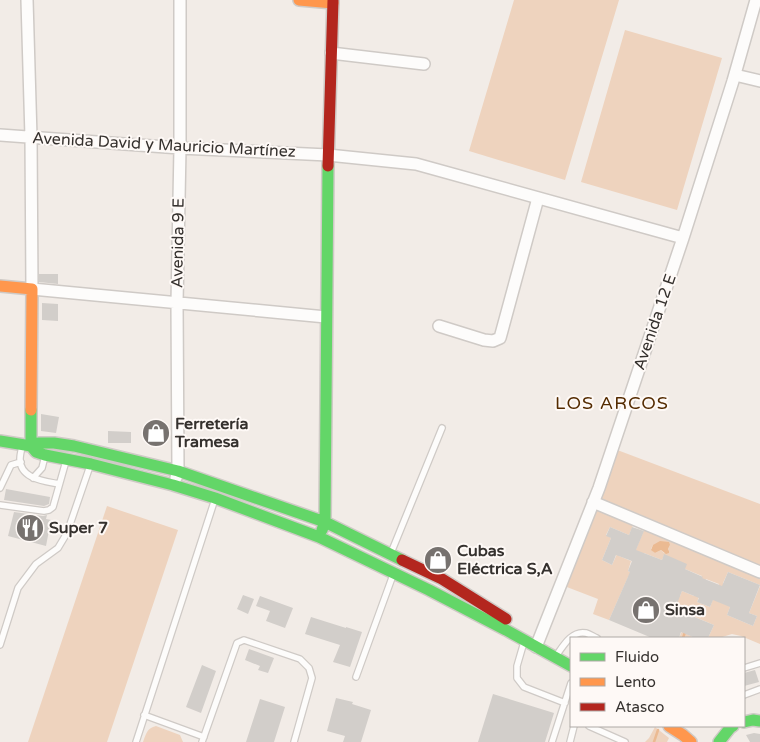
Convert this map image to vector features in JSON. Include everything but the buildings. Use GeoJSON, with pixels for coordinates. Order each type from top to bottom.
{"type":"FeatureCollection","features":[{"type":"Feature","properties":{"kind":"main road"},"geometry":{"type":"LineString","coordinates":[[300,0],[333,1],[328,155],[325,522],[319,537]]}},
{"type":"Feature","properties":{"kind":"main road"},"geometry":{"type":"LineString","coordinates":[[0,286],[32,289],[26,445]]}},
{"type":"Feature","properties":{"kind":"main road"},"geometry":{"type":"LineString","coordinates":[[0,441],[26,445],[54,443],[74,446],[178,471],[325,522],[442,580],[570,665]]}},
{"type":"Feature","properties":{"kind":"main road"},"geometry":{"type":"LineString","coordinates":[[26,445],[36,452],[45,455],[91,464],[215,498],[319,537],[394,572],[525,640],[537,643]]}},
{"type":"Feature","properties":{"kind":"main road"},"geometry":{"type":"LineString","coordinates":[[557,655],[570,660]]}},
{"type":"Feature","properties":{"kind":"main road"},"geometry":{"type":"LineString","coordinates":[[671,727],[691,742]]}},
{"type":"Feature","properties":{"kind":"main road"},"geometry":{"type":"LineString","coordinates":[[719,742],[732,727]]}},
{"type":"Feature","properties":{"kind":"street"},"geometry":{"type":"LineString","coordinates":[[27,0],[31,137],[32,289],[326,317]]}},
{"type":"Feature","properties":{"kind":"street","name":"Avenida 9 E"},"geometry":{"type":"LineString","coordinates":[[173,485],[178,471],[177,303],[180,0]]}},
{"type":"Feature","properties":{"kind":"street","name":"Avenida 12 E"},"geometry":{"type":"LineString","coordinates":[[537,643],[593,502],[683,238],[735,75],[754,27],[756,0]]}},
{"type":"Feature","properties":{"kind":"street"},"geometry":{"type":"LineString","coordinates":[[331,53],[424,64]]}},
{"type":"Feature","properties":{"kind":"street"},"geometry":{"type":"LineString","coordinates":[[735,75],[760,81]]}},
{"type":"Feature","properties":{"kind":"street","name":"Avenida David y Mauricio Martínez"},"geometry":{"type":"LineString","coordinates":[[0,135],[180,148],[328,155],[416,164],[683,238]]}},
{"type":"Feature","properties":{"kind":"street"},"geometry":{"type":"LineString","coordinates":[[439,326],[484,340],[493,341],[500,338],[538,198]]}},
{"type":"Feature","properties":{"kind":"street"},"geometry":{"type":"LineString","coordinates":[[593,502],[760,572]]}},
{"type":"Feature","properties":{"kind":"lane"},"geometry":{"type":"LineString","coordinates":[[356,677],[394,572],[390,554],[442,428]]}},
{"type":"Feature","properties":{"kind":"lane"},"geometry":{"type":"LineString","coordinates":[[26,445],[20,462],[25,473],[33,478],[59,484]]}},
{"type":"Feature","properties":{"kind":"lane"},"geometry":{"type":"LineString","coordinates":[[33,478],[42,468],[45,455]]}},
{"type":"Feature","properties":{"kind":"lane"},"geometry":{"type":"LineString","coordinates":[[0,505],[44,511],[49,510],[53,507],[67,459]]}},
{"type":"Feature","properties":{"kind":"lane"},"geometry":{"type":"LineString","coordinates":[[0,488],[10,465],[20,462]]}},
{"type":"Feature","properties":{"kind":"lane"},"geometry":{"type":"LineString","coordinates":[[0,645],[18,588],[36,564],[58,548],[67,533],[91,464]]}},
{"type":"Feature","properties":{"kind":"lane"},"geometry":{"type":"LineString","coordinates":[[136,742],[220,485]]}},
{"type":"Feature","properties":{"kind":"lane"},"geometry":{"type":"LineString","coordinates":[[571,637],[578,633],[586,633],[596,637]]}},
{"type":"Feature","properties":{"kind":"lane"},"geometry":{"type":"LineString","coordinates":[[557,655],[570,639]]}},
{"type":"Feature","properties":{"kind":"lane"},"geometry":{"type":"LineString","coordinates":[[144,715],[203,740],[237,643],[244,640],[300,659],[309,668],[312,678],[294,742]]}},
{"type":"Feature","properties":{"kind":"lane"},"geometry":{"type":"LineString","coordinates":[[525,640],[517,666],[517,678],[524,687],[565,704]]}},
{"type":"Feature","properties":{"kind":"lane"},"geometry":{"type":"LineString","coordinates":[[745,668],[760,663]]}},
{"type":"Feature","properties":{"kind":"lane"},"geometry":{"type":"LineString","coordinates":[[552,742],[570,686]]}},
{"type":"Feature","properties":{"kind":"lane"},"geometry":{"type":"LineString","coordinates":[[745,695],[760,689]]}},
{"type":"Feature","properties":{"kind":"lane"},"geometry":{"type":"LineString","coordinates":[[570,742],[574,727]]}},
{"type":"Feature","properties":{"kind":"lane"},"geometry":{"type":"LineString","coordinates":[[591,727],[624,742]]}},
{"type":"Feature","properties":{"kind":"shaded area"},"geometry":{"type":"Polygon","coordinates":[[[514,0],[619,0],[565,180],[469,151],[514,0]]]}},
{"type":"Feature","properties":{"kind":"shaded area"},"geometry":{"type":"Polygon","coordinates":[[[625,30],[722,58],[677,210],[581,182],[625,30]]]}},
{"type":"Feature","properties":{"kind":"shaded area"},"geometry":{"type":"Polygon","coordinates":[[[612,448],[760,504],[760,585],[728,572],[723,583],[730,607],[727,615],[753,626],[757,616],[749,613],[760,586],[760,644],[745,637],[732,634],[722,637],[708,637],[714,625],[695,617],[687,634],[692,637],[679,637],[689,615],[669,606],[673,596],[628,577],[609,620],[593,614],[598,599],[559,584],[612,448]],[[634,523],[629,535],[610,527],[606,535],[611,538],[602,560],[612,565],[621,545],[619,556],[631,561],[645,528],[634,523]],[[653,545],[651,549],[655,553],[661,550],[664,553],[669,551],[670,545],[653,545]],[[644,553],[638,564],[631,561],[628,571],[680,596],[682,591],[694,596],[702,576],[685,569],[664,555],[662,560],[644,553]],[[706,579],[697,602],[710,607],[719,584],[706,579]]]}},
{"type":"Feature","properties":{"kind":"shaded area"},"geometry":{"type":"Polygon","coordinates":[[[107,506],[178,530],[107,742],[28,742],[107,506]]]}},
{"type":"Feature","properties":{"kind":"shaded area"},"geometry":{"type":"Polygon","coordinates":[[[660,541],[669,542],[669,553],[666,554],[661,550],[655,553],[651,550],[653,545],[660,541]]]}},
{"type":"Feature","properties":{"kind":"shaded area"},"geometry":{"type":"Polygon","coordinates":[[[156,726],[180,735],[183,742],[143,742],[149,730],[156,726]]]}},
{"type":"Feature","properties":{"kind":"shaded area"},"geometry":{"type":"Polygon","coordinates":[[[655,727],[669,738],[667,742],[645,742],[655,727]]]}},
{"type":"Feature","properties":{"kind":"waterway"},"geometry":{"type":"LineString","coordinates":[[690,617],[694,607]]}},
{"type":"Feature","properties":{"kind":"waterway"},"geometry":{"type":"LineString","coordinates":[[683,637],[685,632]]}},
{"type":"Feature","properties":{"kind":"waterway"},"geometry":{"type":"LineString","coordinates":[[654,742],[658,730]]}},
{"type":"Feature","properties":{"kind":"traffic: fast"},"geometry":{"type":"LineString","coordinates":[[322,530],[325,522],[328,166]]}},
{"type":"Feature","properties":{"kind":"traffic: fast"},"geometry":{"type":"LineString","coordinates":[[31,410],[31,446],[36,452],[173,485],[215,498],[319,537],[429,590],[570,665]]}},
{"type":"Feature","properties":{"kind":"traffic: fast"},"geometry":{"type":"LineString","coordinates":[[0,441],[31,446],[38,443],[74,446],[178,471],[325,522],[402,560]]}},
{"type":"Feature","properties":{"kind":"traffic: fast"},"geometry":{"type":"LineString","coordinates":[[745,722],[760,721]]}},
{"type":"Feature","properties":{"kind":"traffic: fast"},"geometry":{"type":"LineString","coordinates":[[719,742],[732,727]]}},
{"type":"Feature","properties":{"kind":"traffic: slow"},"geometry":{"type":"LineString","coordinates":[[299,0],[333,3]]}},
{"type":"Feature","properties":{"kind":"traffic: slow"},"geometry":{"type":"LineString","coordinates":[[0,286],[32,289],[31,410]]}},
{"type":"Feature","properties":{"kind":"traffic: slow"},"geometry":{"type":"LineString","coordinates":[[671,727],[691,742]]}},
{"type":"Feature","properties":{"kind":"traffic: jam"},"geometry":{"type":"LineString","coordinates":[[328,166],[333,0]]}},
{"type":"Feature","properties":{"kind":"traffic: jam"},"geometry":{"type":"LineString","coordinates":[[402,560],[442,579],[506,619]]}},
{"type":"Feature","properties":{"kind":"place","name":"Ferretería Tramesa"},"geometry":{"type":"Point","coordinates":[156,433]}},
{"type":"Feature","properties":{"kind":"place","name":"Super 7"},"geometry":{"type":"Point","coordinates":[30,528]}},
{"type":"Feature","properties":{"kind":"place","name":"Cubas Eléctrica S,A"},"geometry":{"type":"Point","coordinates":[438,560]}},
{"type":"Feature","properties":{"kind":"place","name":"Sinsa"},"geometry":{"type":"Point","coordinates":[646,610]}},
{"type":"Feature","properties":{"kind":"district","name":"LOS ARCOS"},"geometry":{"type":"Point","coordinates":[612,403]}}]}
